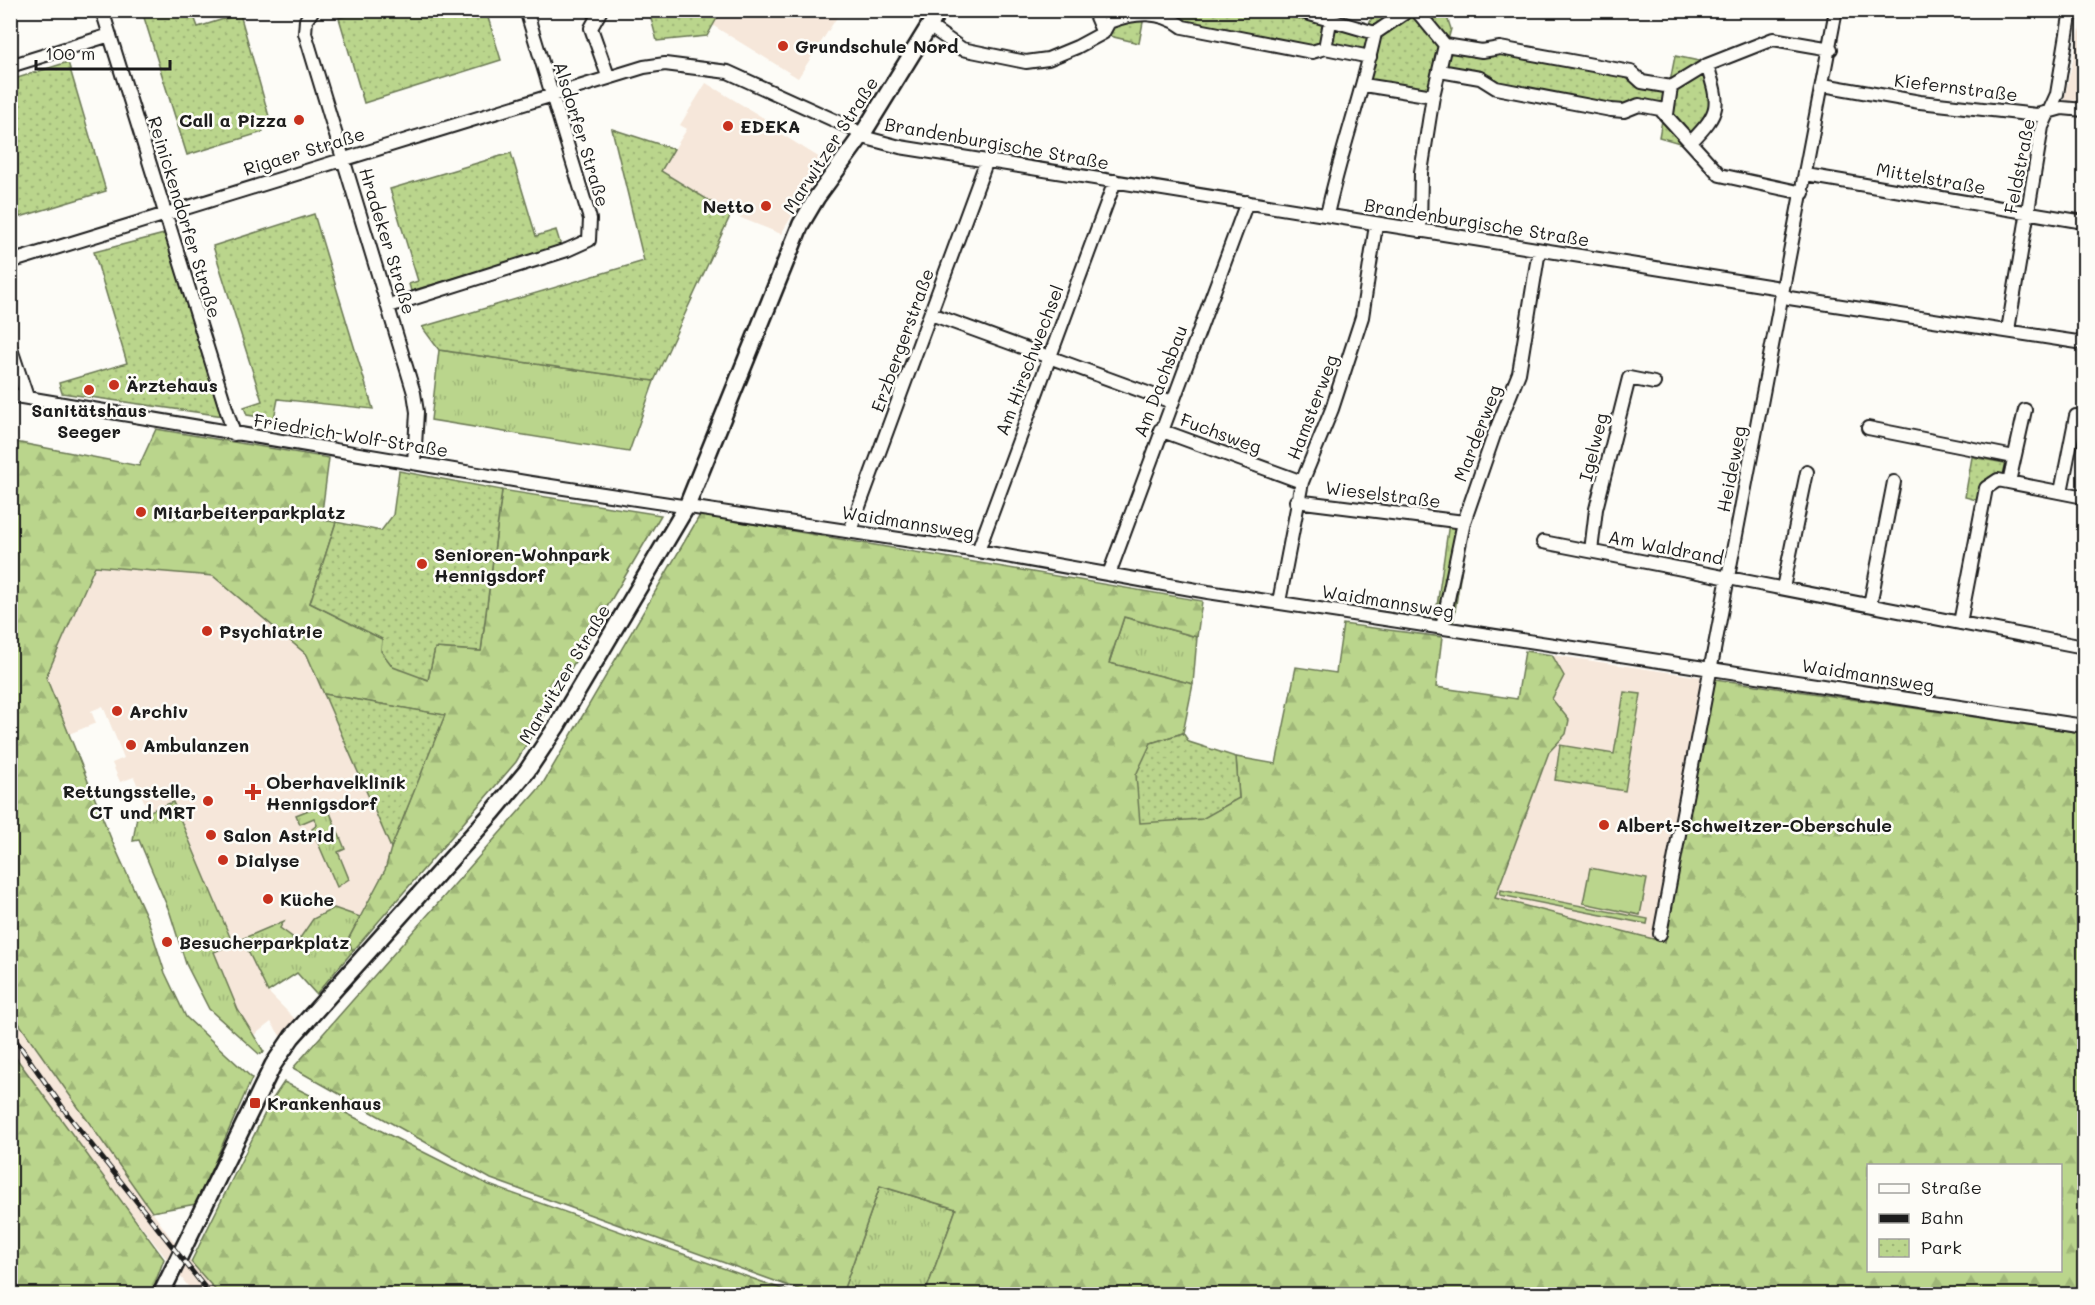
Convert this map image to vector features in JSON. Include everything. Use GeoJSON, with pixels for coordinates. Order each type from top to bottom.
{"type":"FeatureCollection","features":[{"type":"Feature","properties":{"kind":"main road","name":"Marwitzer Straße"},"geometry":{"type":"LineString","coordinates":[[161,1294],[273,1065],[292,1037],[527,771],[687,506],[801,224],[862,135],[939,10]]}},
{"type":"Feature","properties":{"kind":"street","name":"Reinickendorfer Straße"},"geometry":{"type":"LineString","coordinates":[[102,10],[234,434]]}},
{"type":"Feature","properties":{"kind":"street","name":"Hradeker Straße"},"geometry":{"type":"LineString","coordinates":[[313,10],[306,20],[305,33],[409,370],[417,412],[414,463]]}},
{"type":"Feature","properties":{"kind":"street","name":"Alsdorfer Straße"},"geometry":{"type":"LineString","coordinates":[[389,306],[567,250],[589,240],[590,219],[525,10]]}},
{"type":"Feature","properties":{"kind":"street"},"geometry":{"type":"LineString","coordinates":[[601,10],[591,28],[608,76]]}},
{"type":"Feature","properties":{"kind":"street"},"geometry":{"type":"LineString","coordinates":[[1093,10],[1103,33]]}},
{"type":"Feature","properties":{"kind":"street"},"geometry":{"type":"LineString","coordinates":[[1296,10],[1320,15],[1330,22],[1375,33]]}},
{"type":"Feature","properties":{"kind":"street"},"geometry":{"type":"LineString","coordinates":[[1327,215],[1342,148],[1364,85],[1375,33],[1409,10]]}},
{"type":"Feature","properties":{"kind":"street"},"geometry":{"type":"LineString","coordinates":[[1416,10],[1445,45],[1482,51],[1500,48],[1631,72],[1642,82],[1671,87],[1707,65],[1773,39],[1831,49]]}},
{"type":"Feature","properties":{"kind":"street","name":"Heideweg"},"geometry":{"type":"LineString","coordinates":[[1660,934],[1730,578],[1782,293],[1831,49],[1836,10]]}},
{"type":"Feature","properties":{"kind":"street","name":"Feldstraße"},"geometry":{"type":"LineString","coordinates":[[2008,330],[2042,127],[2057,94],[2071,10]]}},
{"type":"Feature","properties":{"kind":"street"},"geometry":{"type":"LineString","coordinates":[[929,26],[962,49],[1026,62],[1055,56],[1103,33],[1109,22],[1143,12],[1172,19],[1184,27],[1312,52],[1325,48],[1370,57]]}},
{"type":"Feature","properties":{"kind":"street"},"geometry":{"type":"LineString","coordinates":[[1325,48],[1330,22]]}},
{"type":"Feature","properties":{"kind":"street"},"geometry":{"type":"LineString","coordinates":[[10,66],[110,35]]}},
{"type":"Feature","properties":{"kind":"street"},"geometry":{"type":"LineString","coordinates":[[1420,231],[1421,172],[1433,96],[1445,45]]}},
{"type":"Feature","properties":{"kind":"street","name":"Rigaer Straße"},"geometry":{"type":"LineString","coordinates":[[10,262],[551,93],[608,76],[665,64],[728,72],[862,135]]}},
{"type":"Feature","properties":{"kind":"street"},"geometry":{"type":"LineString","coordinates":[[1692,142],[1713,120],[1716,105],[1717,97],[1707,65]]}},
{"type":"Feature","properties":{"kind":"street"},"geometry":{"type":"LineString","coordinates":[[1440,70],[1480,78],[1496,88],[1611,110],[1624,111],[1640,105],[1660,109],[1667,114],[1720,175],[1803,193]]}},
{"type":"Feature","properties":{"kind":"street"},"geometry":{"type":"LineString","coordinates":[[1364,85],[1433,96]]}},
{"type":"Feature","properties":{"kind":"street","name":"Kiefernstraße"},"geometry":{"type":"LineString","coordinates":[[1823,85],[1920,102],[2037,115],[2062,108],[2085,110]]}},
{"type":"Feature","properties":{"kind":"street"},"geometry":{"type":"LineString","coordinates":[[1667,114],[1671,87]]}},
{"type":"Feature","properties":{"kind":"street","name":"Brandenburgische Straße"},"geometry":{"type":"LineString","coordinates":[[862,135],[878,142],[900,147],[1774,287],[1789,298],[2085,343]]}},
{"type":"Feature","properties":{"kind":"street","name":"Erzbergerstraße"},"geometry":{"type":"LineString","coordinates":[[850,531],[987,160]]}},
{"type":"Feature","properties":{"kind":"street","name":"Mittelstraße"},"geometry":{"type":"LineString","coordinates":[[1806,175],[2085,222]]}},
{"type":"Feature","properties":{"kind":"street","name":"Am Hirschwechsel"},"geometry":{"type":"LineString","coordinates":[[978,551],[1115,181]]}},
{"type":"Feature","properties":{"kind":"street","name":"Am Dachsbau"},"geometry":{"type":"LineString","coordinates":[[1109,574],[1247,202]]}},
{"type":"Feature","properties":{"kind":"street","name":"Hamsterweg"},"geometry":{"type":"LineString","coordinates":[[1279,602],[1296,501],[1354,347],[1362,317],[1376,225]]}},
{"type":"Feature","properties":{"kind":"street","name":"Marderweg"},"geometry":{"type":"LineString","coordinates":[[1442,628],[1464,522],[1494,435],[1519,373],[1539,250]]}},
{"type":"Feature","properties":{"kind":"street","name":"Fuchsweg"},"geometry":{"type":"LineString","coordinates":[[931,314],[1172,402]]}},
{"type":"Feature","properties":{"kind":"street"},"geometry":{"type":"LineString","coordinates":[[10,346],[27,397]]}},
{"type":"Feature","properties":{"kind":"street","name":"Igelweg"},"geometry":{"type":"LineString","coordinates":[[1591,551],[1596,509],[1625,377],[1654,383]]}},
{"type":"Feature","properties":{"kind":"street","name":"Friedrich-Wolf-Straße"},"geometry":{"type":"LineString","coordinates":[[10,395],[234,434],[687,506]]}},
{"type":"Feature","properties":{"kind":"street"},"geometry":{"type":"LineString","coordinates":[[2009,482],[2025,410]]}},
{"type":"Feature","properties":{"kind":"street"},"geometry":{"type":"LineString","coordinates":[[2061,492],[2076,416]]}},
{"type":"Feature","properties":{"kind":"street"},"geometry":{"type":"LineString","coordinates":[[1868,428],[2014,457]]}},
{"type":"Feature","properties":{"kind":"street","name":"Fuchsweg"},"geometry":{"type":"LineString","coordinates":[[1161,430],[1302,482]]}},
{"type":"Feature","properties":{"kind":"street"},"geometry":{"type":"LineString","coordinates":[[1783,588],[1807,471]]}},
{"type":"Feature","properties":{"kind":"street"},"geometry":{"type":"LineString","coordinates":[[1960,623],[1986,488],[1998,480],[2085,497]]}},
{"type":"Feature","properties":{"kind":"street"},"geometry":{"type":"LineString","coordinates":[[1870,606],[1893,482]]}},
{"type":"Feature","properties":{"kind":"street","name":"Wieselstraße"},"geometry":{"type":"LineString","coordinates":[[1296,501],[1464,522]]}},
{"type":"Feature","properties":{"kind":"street","name":"Waidmannsweg"},"geometry":{"type":"LineString","coordinates":[[687,506],[978,551],[1442,628],[2085,726]]}},
{"type":"Feature","properties":{"kind":"street","name":"Am Waldrand"},"geometry":{"type":"LineString","coordinates":[[1543,542],[2085,647]]}},
{"type":"Feature","properties":{"kind":"shaded area","name":"Grundschule Nord"},"geometry":{"type":"Polygon","coordinates":[[[721,11],[841,11],[798,78],[712,25],[721,11]]]}},
{"type":"Feature","properties":{"kind":"shaded area"},"geometry":{"type":"Polygon","coordinates":[[[2082,19],[2084,101],[2064,100],[2082,19]]]}},
{"type":"Feature","properties":{"kind":"shaded area"},"geometry":{"type":"Polygon","coordinates":[[[706,83],[772,123],[770,127],[825,161],[781,234],[731,214],[661,170],[687,129],[680,125],[706,83]]]}},
{"type":"Feature","properties":{"kind":"shaded area","name":"Oberhavelklinik Hennigsdorf"},"geometry":{"type":"Polygon","coordinates":[[[95,566],[213,576],[307,655],[391,848],[385,870],[348,940],[317,973],[274,925],[242,939],[268,992],[296,1020],[281,1037],[271,1022],[253,1036],[238,1010],[213,952],[233,944],[172,802],[148,811],[134,777],[120,782],[112,763],[124,758],[103,706],[91,711],[96,723],[69,734],[46,677],[95,566]]]}},
{"type":"Feature","properties":{"kind":"shaded area","name":"Albert-Schweitzer-Oberschule"},"geometry":{"type":"Polygon","coordinates":[[[1552,655],[1715,679],[1665,942],[1495,899],[1549,752],[1566,734],[1569,719],[1552,699],[1564,676],[1552,655]]]}},
{"type":"Feature","properties":{"kind":"shaded area"},"geometry":{"type":"Polygon","coordinates":[[[10,1012],[168,1234],[219,1294],[194,1294],[61,1123],[11,1051],[10,1012]]]}},
{"type":"Feature","properties":{"kind":"green space"},"geometry":{"type":"Polygon","coordinates":[[[364,10],[486,11],[501,60],[364,103],[339,18],[364,10]]]}},
{"type":"Feature","properties":{"kind":"green space"},"geometry":{"type":"Polygon","coordinates":[[[649,10],[721,11],[707,36],[657,41],[649,10]]]}},
{"type":"Feature","properties":{"kind":"green space"},"geometry":{"type":"Polygon","coordinates":[[[1089,10],[1322,11],[1330,18],[1369,25],[1374,11],[1445,11],[1451,29],[1448,40],[1644,79],[1670,82],[1675,56],[1713,64],[1719,91],[1720,110],[1711,127],[1693,147],[1659,137],[1663,115],[1442,74],[1436,101],[1358,88],[1363,61],[1144,17],[1139,43],[1097,33],[1089,10]]]}},
{"type":"Feature","properties":{"kind":"green space"},"geometry":{"type":"Polygon","coordinates":[[[142,11],[192,11],[198,27],[240,14],[270,120],[261,123],[263,132],[187,155],[142,11]]]}},
{"type":"Feature","properties":{"kind":"green space"},"geometry":{"type":"Polygon","coordinates":[[[68,62],[106,191],[20,217],[11,186],[11,80],[68,62]]]}},
{"type":"Feature","properties":{"kind":"green space"},"geometry":{"type":"Polygon","coordinates":[[[612,129],[674,149],[661,171],[731,214],[654,381],[439,350],[422,327],[644,261],[612,129]]]}},
{"type":"Feature","properties":{"kind":"green space"},"geometry":{"type":"Polygon","coordinates":[[[511,153],[536,236],[556,230],[561,246],[411,291],[409,284],[418,281],[390,189],[511,153]]]}},
{"type":"Feature","properties":{"kind":"green space"},"geometry":{"type":"Polygon","coordinates":[[[314,214],[373,409],[278,399],[274,419],[247,415],[244,407],[262,401],[213,246],[314,214]]]}},
{"type":"Feature","properties":{"kind":"green space"},"geometry":{"type":"Polygon","coordinates":[[[168,233],[224,416],[62,393],[59,383],[127,363],[94,252],[168,233]]]}},
{"type":"Feature","properties":{"kind":"green space"},"geometry":{"type":"Polygon","coordinates":[[[439,350],[654,381],[629,452],[431,420],[439,350]]]}},
{"type":"Feature","properties":{"kind":"green space"},"geometry":{"type":"Polygon","coordinates":[[[156,429],[329,458],[321,520],[336,522],[310,603],[382,639],[428,679],[435,648],[481,651],[502,490],[661,515],[516,762],[353,951],[348,940],[385,870],[391,848],[444,715],[324,694],[307,655],[213,576],[95,566],[46,677],[112,841],[148,920],[165,973],[186,1017],[252,1078],[196,1204],[152,1212],[11,1012],[10,441],[139,466],[156,429]]]}},
{"type":"Feature","properties":{"kind":"green space"},"geometry":{"type":"Polygon","coordinates":[[[1972,457],[2010,464],[2007,479],[1997,477],[1980,501],[1965,497],[1972,457]]]}},
{"type":"Feature","properties":{"kind":"green space"},"geometry":{"type":"Polygon","coordinates":[[[399,471],[502,490],[481,651],[435,648],[428,680],[393,667],[381,651],[382,639],[310,603],[336,522],[381,531],[393,515],[399,471]]]}},
{"type":"Feature","properties":{"kind":"green space"},"geometry":{"type":"Polygon","coordinates":[[[700,515],[1202,601],[1197,637],[1124,617],[1109,663],[1193,684],[1183,733],[1151,743],[1239,798],[1236,757],[1276,764],[1296,667],[1336,673],[1343,624],[1442,637],[1436,687],[1517,699],[1525,651],[1552,655],[1564,676],[1552,699],[1569,720],[1566,734],[1549,752],[1495,898],[1665,942],[1715,679],[2084,733],[2084,1294],[925,1294],[956,1209],[880,1186],[842,1294],[811,1294],[491,1179],[293,1068],[542,785],[700,515]]]}},
{"type":"Feature","properties":{"kind":"green space"},"geometry":{"type":"Polygon","coordinates":[[[1450,516],[1469,519],[1453,624],[1435,620],[1450,516]]]}},
{"type":"Feature","properties":{"kind":"green space"},"geometry":{"type":"Polygon","coordinates":[[[1124,617],[1197,637],[1193,684],[1109,663],[1124,617]]]}},
{"type":"Feature","properties":{"kind":"green space"},"geometry":{"type":"Polygon","coordinates":[[[1624,692],[1641,694],[1625,791],[1555,780],[1560,745],[1614,754],[1624,692]]]}},
{"type":"Feature","properties":{"kind":"green space"},"geometry":{"type":"Polygon","coordinates":[[[324,694],[445,715],[391,848],[324,694]]]}},
{"type":"Feature","properties":{"kind":"green space"},"geometry":{"type":"Polygon","coordinates":[[[1183,733],[1189,742],[1236,757],[1239,798],[1202,819],[1140,823],[1136,775],[1151,743],[1183,733]]]}},
{"type":"Feature","properties":{"kind":"green space"},"geometry":{"type":"Polygon","coordinates":[[[173,802],[233,944],[214,952],[238,1010],[264,1052],[259,1054],[209,1009],[186,964],[170,913],[139,840],[133,841],[137,816],[173,802]]]}},
{"type":"Feature","properties":{"kind":"green space"},"geometry":{"type":"Polygon","coordinates":[[[326,803],[345,849],[338,852],[349,879],[337,887],[312,829],[317,825],[314,818],[300,824],[296,815],[326,803]]]}},
{"type":"Feature","properties":{"kind":"green space"},"geometry":{"type":"Polygon","coordinates":[[[1590,868],[1647,879],[1640,915],[1583,903],[1590,868]]]}},
{"type":"Feature","properties":{"kind":"green space"},"geometry":{"type":"Polygon","coordinates":[[[1501,890],[1648,919],[1647,924],[1500,895],[1501,890]]]}},
{"type":"Feature","properties":{"kind":"green space"},"geometry":{"type":"Polygon","coordinates":[[[334,908],[360,917],[348,940],[353,951],[316,994],[297,973],[268,992],[242,939],[284,921],[280,928],[298,941],[313,919],[334,908]]]}},
{"type":"Feature","properties":{"kind":"green space"},"geometry":{"type":"Polygon","coordinates":[[[11,1051],[164,1259],[151,1294],[11,1294],[11,1051]]]}},
{"type":"Feature","properties":{"kind":"green space"},"geometry":{"type":"Polygon","coordinates":[[[284,1082],[489,1185],[796,1294],[219,1294],[191,1262],[270,1103],[284,1082]]]}},
{"type":"Feature","properties":{"kind":"green space"},"geometry":{"type":"Polygon","coordinates":[[[880,1186],[956,1209],[925,1294],[842,1294],[880,1186]]]}},
{"type":"Feature","properties":{"kind":"railway"},"geometry":{"type":"LineString","coordinates":[[10,1032],[68,1115],[210,1294]]}},
{"type":"Feature","properties":{"kind":"place","name":"Grundschule Nord"},"geometry":{"type":"Point","coordinates":[783,46]}},
{"type":"Feature","properties":{"kind":"place","name":"Call a Pizza"},"geometry":{"type":"Point","coordinates":[299,120]}},
{"type":"Feature","properties":{"kind":"place","name":"EDEKA"},"geometry":{"type":"Point","coordinates":[728,126]}},
{"type":"Feature","properties":{"kind":"place","name":"Netto"},"geometry":{"type":"Point","coordinates":[766,206]}},
{"type":"Feature","properties":{"kind":"place","name":"Ärztehaus"},"geometry":{"type":"Point","coordinates":[114,385]}},
{"type":"Feature","properties":{"kind":"place","name":"Sanitätshaus Seeger"},"geometry":{"type":"Point","coordinates":[89,390]}},
{"type":"Feature","properties":{"kind":"place","name":"Mitarbeiterparkplatz"},"geometry":{"type":"Point","coordinates":[141,512]}},
{"type":"Feature","properties":{"kind":"place","name":"Senioren-Wohnpark Hennigsdorf"},"geometry":{"type":"Point","coordinates":[422,564]}},
{"type":"Feature","properties":{"kind":"place","name":"Psychiatrie"},"geometry":{"type":"Point","coordinates":[207,631]}},
{"type":"Feature","properties":{"kind":"place","name":"Archiv"},"geometry":{"type":"Point","coordinates":[117,711]}},
{"type":"Feature","properties":{"kind":"place","name":"Ambulanzen"},"geometry":{"type":"Point","coordinates":[131,745]}},
{"type":"Feature","properties":{"kind":"place","name":"Oberhavelklinik Hennigsdorf"},"geometry":{"type":"Point","coordinates":[253,792]}},
{"type":"Feature","properties":{"kind":"place","name":"Rettungsstelle, CT und MRT"},"geometry":{"type":"Point","coordinates":[208,801]}},
{"type":"Feature","properties":{"kind":"place","name":"Albert-Schweitzer-Oberschule"},"geometry":{"type":"Point","coordinates":[1604,825]}},
{"type":"Feature","properties":{"kind":"place","name":"Salon Astrid"},"geometry":{"type":"Point","coordinates":[211,835]}},
{"type":"Feature","properties":{"kind":"place","name":"Dialyse"},"geometry":{"type":"Point","coordinates":[223,860]}},
{"type":"Feature","properties":{"kind":"place","name":"Küche"},"geometry":{"type":"Point","coordinates":[268,899]}},
{"type":"Feature","properties":{"kind":"place","name":"Besucherparkplatz"},"geometry":{"type":"Point","coordinates":[167,942]}},
{"type":"Feature","properties":{"kind":"place","name":"Krankenhaus"},"geometry":{"type":"Point","coordinates":[255,1103]}}]}
